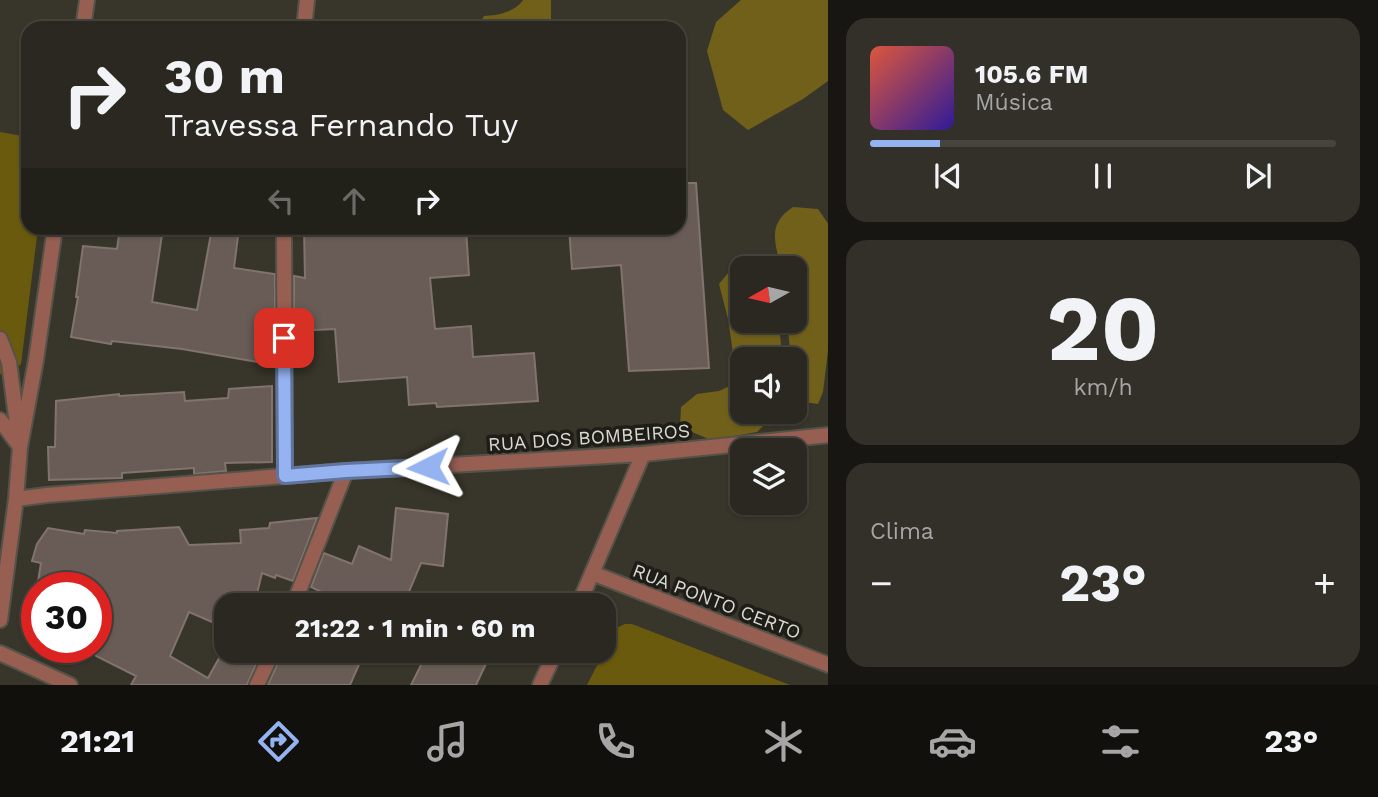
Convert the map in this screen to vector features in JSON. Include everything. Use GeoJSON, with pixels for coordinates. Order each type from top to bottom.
{"type":"FeatureCollection","features":[{"type":"Feature","properties":{"kind":"street"},"geometry":{"type":"LineString","coordinates":[[84,21],[88,0]]}},
{"type":"Feature","properties":{"kind":"street"},"geometry":{"type":"LineString","coordinates":[[305,21],[307,0]]}},
{"type":"Feature","properties":{"kind":"street"},"geometry":{"type":"LineString","coordinates":[[0,620],[20,447],[54,235]]}},
{"type":"Feature","properties":{"kind":"street"},"geometry":{"type":"LineString","coordinates":[[284,235],[285,476]]}},
{"type":"Feature","properties":{"kind":"street"},"geometry":{"type":"LineString","coordinates":[[0,339],[9,362],[20,447]]}},
{"type":"Feature","properties":{"kind":"street"},"geometry":{"type":"LineString","coordinates":[[0,420],[20,447]]}},
{"type":"Feature","properties":{"kind":"street","name":"RUA DOS BOMBEIROS"},"geometry":{"type":"LineString","coordinates":[[16,499],[346,471],[643,454],[828,435]]}},
{"type":"Feature","properties":{"kind":"street"},"geometry":{"type":"LineString","coordinates":[[583,593],[643,454]]}},
{"type":"Feature","properties":{"kind":"street"},"geometry":{"type":"LineString","coordinates":[[298,593],[346,471]]}},
{"type":"Feature","properties":{"kind":"street","name":"RUA PONTO CERTO"},"geometry":{"type":"LineString","coordinates":[[592,572],[828,665]]}},
{"type":"Feature","properties":{"kind":"street"},"geometry":{"type":"LineString","coordinates":[[0,653],[70,685]]}},
{"type":"Feature","properties":{"kind":"street"},"geometry":{"type":"LineString","coordinates":[[257,685],[267,663]]}},
{"type":"Feature","properties":{"kind":"street"},"geometry":{"type":"LineString","coordinates":[[540,685],[550,663]]}},
{"type":"Feature","properties":{"kind":"shaded area"},"geometry":{"type":"Polygon","coordinates":[[[523,0],[551,0],[551,21],[481,21],[484,16],[515,8],[523,0]]]}},
{"type":"Feature","properties":{"kind":"shaded area"},"geometry":{"type":"Polygon","coordinates":[[[741,0],[828,0],[828,81],[803,99],[748,130],[723,110],[707,51],[716,22],[741,0]]]}},
{"type":"Feature","properties":{"kind":"shaded area"},"geometry":{"type":"Polygon","coordinates":[[[0,132],[21,136],[21,235],[37,235],[21,364],[11,373],[0,374],[0,132]]]}},
{"type":"Feature","properties":{"kind":"shaded area"},"geometry":{"type":"Polygon","coordinates":[[[793,207],[818,209],[828,224],[828,350],[823,392],[818,404],[807,402],[807,347],[790,347],[788,333],[807,333],[807,256],[778,256],[775,234],[779,220],[793,207]]]}},
{"type":"Feature","properties":{"kind":"shaded area"},"geometry":{"type":"Polygon","coordinates":[[[730,271],[730,333],[728,319],[719,284],[730,271]]]}},
{"type":"Feature","properties":{"kind":"shaded area"},"geometry":{"type":"Polygon","coordinates":[[[730,333],[780,333],[781,347],[732,347],[730,333]]]}},
{"type":"Feature","properties":{"kind":"shaded area"},"geometry":{"type":"Polygon","coordinates":[[[730,386],[730,424],[765,424],[757,432],[711,440],[680,427],[681,407],[697,394],[719,391],[730,386]]]}},
{"type":"Feature","properties":{"kind":"shaded area"},"geometry":{"type":"Polygon","coordinates":[[[632,624],[790,685],[587,685],[598,663],[616,663],[616,628],[632,624]]]}},
{"type":"Feature","properties":{"kind":"building"},"geometry":{"type":"Polygon","coordinates":[[[686,183],[696,183],[709,368],[629,371],[621,265],[572,269],[570,235],[686,235],[686,183]]]}},
{"type":"Feature","properties":{"kind":"building"},"geometry":{"type":"Polygon","coordinates":[[[119,235],[162,235],[152,302],[197,310],[211,235],[238,235],[234,268],[275,274],[275,365],[182,349],[112,341],[111,344],[71,337],[83,246],[117,249],[119,235]]]}},
{"type":"Feature","properties":{"kind":"building"},"geometry":{"type":"Polygon","coordinates":[[[304,235],[466,235],[469,275],[430,278],[435,329],[471,326],[473,357],[534,353],[538,401],[437,407],[436,403],[409,405],[407,377],[339,382],[335,329],[294,331],[294,276],[305,278],[304,235]]]}},
{"type":"Feature","properties":{"kind":"building"},"geometry":{"type":"Polygon","coordinates":[[[272,386],[272,462],[225,463],[226,471],[194,474],[194,468],[122,473],[122,478],[49,480],[48,447],[55,447],[56,401],[119,394],[184,392],[185,401],[228,398],[229,389],[272,386]]]}},
{"type":"Feature","properties":{"kind":"building"},"geometry":{"type":"Polygon","coordinates":[[[396,508],[448,514],[443,566],[421,563],[408,593],[323,593],[311,587],[324,553],[352,564],[359,546],[391,560],[396,508]]]}},
{"type":"Feature","properties":{"kind":"building"},"geometry":{"type":"Polygon","coordinates":[[[317,518],[293,581],[262,573],[257,593],[214,593],[214,623],[189,612],[170,656],[208,678],[216,663],[257,663],[247,685],[131,685],[136,676],[110,663],[112,572],[40,572],[41,563],[32,561],[37,544],[48,528],[84,534],[85,530],[117,533],[179,527],[189,545],[241,543],[240,530],[269,528],[270,523],[317,518]]]}},
{"type":"Feature","properties":{"kind":"building"},"geometry":{"type":"Polygon","coordinates":[[[278,663],[360,663],[350,685],[268,685],[278,663]]]}},
{"type":"Feature","properties":{"kind":"building"},"geometry":{"type":"Polygon","coordinates":[[[422,663],[486,663],[476,685],[411,685],[422,663]]]}},
{"type":"Feature","properties":{"kind":"route"},"geometry":{"type":"LineString","coordinates":[[284,338],[285,476],[428,467]]}}]}
